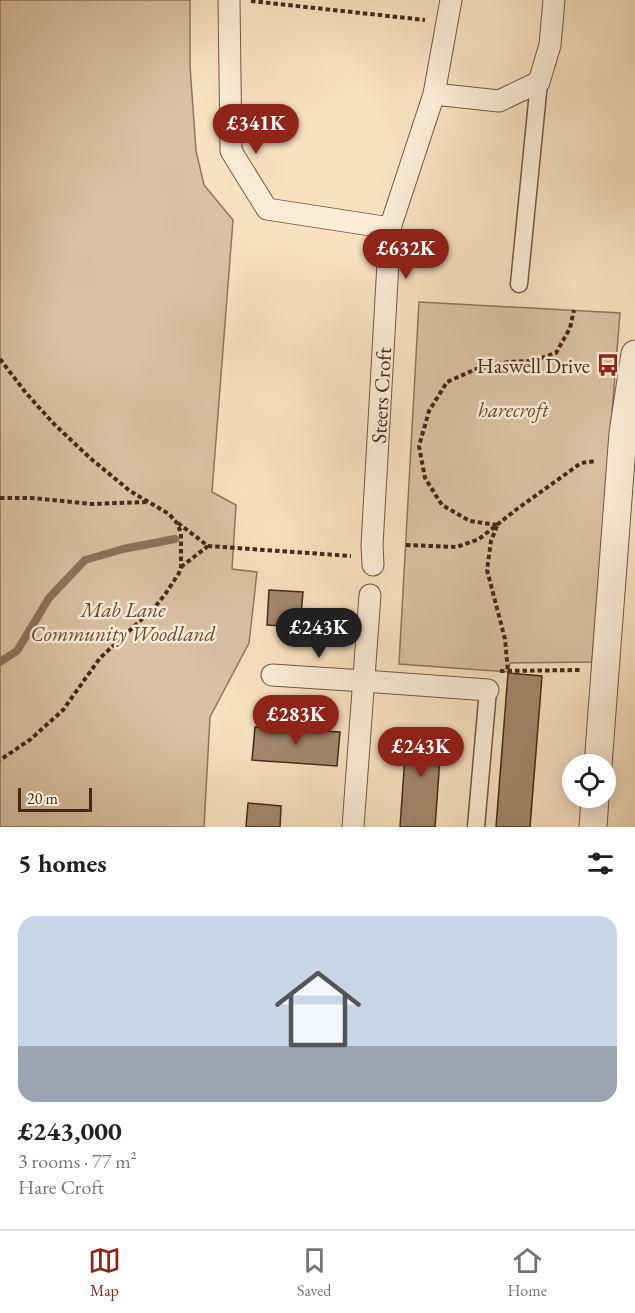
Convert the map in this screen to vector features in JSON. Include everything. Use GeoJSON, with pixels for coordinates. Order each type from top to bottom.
{"type":"FeatureCollection","features":[{"type":"Feature","properties":{"kind":"street"},"geometry":{"type":"LineString","coordinates":[[229,0],[231,151],[267,209],[390,228]]}},
{"type":"Feature","properties":{"kind":"street","name":"Steers Croft"},"geometry":{"type":"LineString","coordinates":[[373,561],[372,544],[390,228],[434,94],[451,0]]}},
{"type":"Feature","properties":{"kind":"street"},"geometry":{"type":"LineString","coordinates":[[519,284],[539,82],[550,45],[554,0]]}},
{"type":"Feature","properties":{"kind":"street"},"geometry":{"type":"LineString","coordinates":[[434,94],[499,101],[539,82]]}},
{"type":"Feature","properties":{"kind":"street"},"geometry":{"type":"LineString","coordinates":[[599,754],[623,433],[635,354]]}},
{"type":"Feature","properties":{"kind":"street"},"geometry":{"type":"LineString","coordinates":[[353,827],[370,595]]}},
{"type":"Feature","properties":{"kind":"street"},"geometry":{"type":"LineString","coordinates":[[272,675],[488,690],[476,827]]}},
{"type":"Feature","properties":{"kind":"street"},"geometry":{"type":"LineString","coordinates":[[593,827],[594,808]]}},
{"type":"Feature","properties":{"kind":"path"},"geometry":{"type":"LineString","coordinates":[[244,0],[447,23]]}},
{"type":"Feature","properties":{"kind":"path"},"geometry":{"type":"LineString","coordinates":[[497,525],[470,521],[442,505],[425,478],[419,446],[429,411],[447,382],[476,369],[508,362],[532,361],[555,353],[570,328],[574,310]]}},
{"type":"Feature","properties":{"kind":"path"},"geometry":{"type":"LineString","coordinates":[[0,359],[54,424],[109,475],[147,502],[169,514],[177,523],[208,546],[373,561]]}},
{"type":"Feature","properties":{"kind":"path"},"geometry":{"type":"LineString","coordinates":[[406,545],[457,547],[478,538],[581,463],[599,461]]}},
{"type":"Feature","properties":{"kind":"path"},"geometry":{"type":"LineString","coordinates":[[0,498],[32,498],[92,504],[147,502]]}},
{"type":"Feature","properties":{"kind":"path"},"geometry":{"type":"LineString","coordinates":[[177,523],[181,533],[181,567]]}},
{"type":"Feature","properties":{"kind":"path"},"geometry":{"type":"LineString","coordinates":[[497,525],[491,541],[488,570],[505,639],[508,672]]}},
{"type":"Feature","properties":{"kind":"path"},"geometry":{"type":"LineString","coordinates":[[0,760],[31,739],[63,710],[100,658],[155,607],[181,567],[208,546]]}},
{"type":"Feature","properties":{"kind":"path"},"geometry":{"type":"LineString","coordinates":[[488,690],[490,670],[508,672],[605,670]]}},
{"type":"Feature","properties":{"kind":"green space","name":"Mab Lane Community Woodland"},"geometry":{"type":"Polygon","coordinates":[[[0,0],[190,0],[190,66],[196,151],[204,185],[233,220],[212,492],[236,505],[232,569],[257,572],[249,643],[210,717],[204,827],[0,827],[0,0]]]}},
{"type":"Feature","properties":{"kind":"green space","name":"harecroft"},"geometry":{"type":"Polygon","coordinates":[[[419,302],[620,313],[592,662],[510,663],[508,672],[399,664],[419,302]]]}},
{"type":"Feature","properties":{"kind":"building"},"geometry":{"type":"Polygon","coordinates":[[[269,590],[303,592],[300,627],[267,625],[269,590]]]}},
{"type":"Feature","properties":{"kind":"building"},"geometry":{"type":"Polygon","coordinates":[[[508,673],[542,676],[530,827],[496,827],[508,673]]]}},
{"type":"Feature","properties":{"kind":"building"},"geometry":{"type":"Polygon","coordinates":[[[255,727],[340,732],[337,766],[252,760],[255,727]]]}},
{"type":"Feature","properties":{"kind":"building"},"geometry":{"type":"Polygon","coordinates":[[[407,728],[442,731],[435,827],[400,827],[407,728]]]}},
{"type":"Feature","properties":{"kind":"building"},"geometry":{"type":"Polygon","coordinates":[[[248,803],[281,806],[280,827],[246,827],[248,803]]]}},
{"type":"Feature","properties":{"kind":"waterway"},"geometry":{"type":"LineString","coordinates":[[0,662],[17,651],[49,598],[85,560],[123,549],[175,539]]}},
{"type":"Feature","properties":{"kind":"place","name":"Haswell Drive"},"geometry":{"type":"Point","coordinates":[608,365]}}]}
